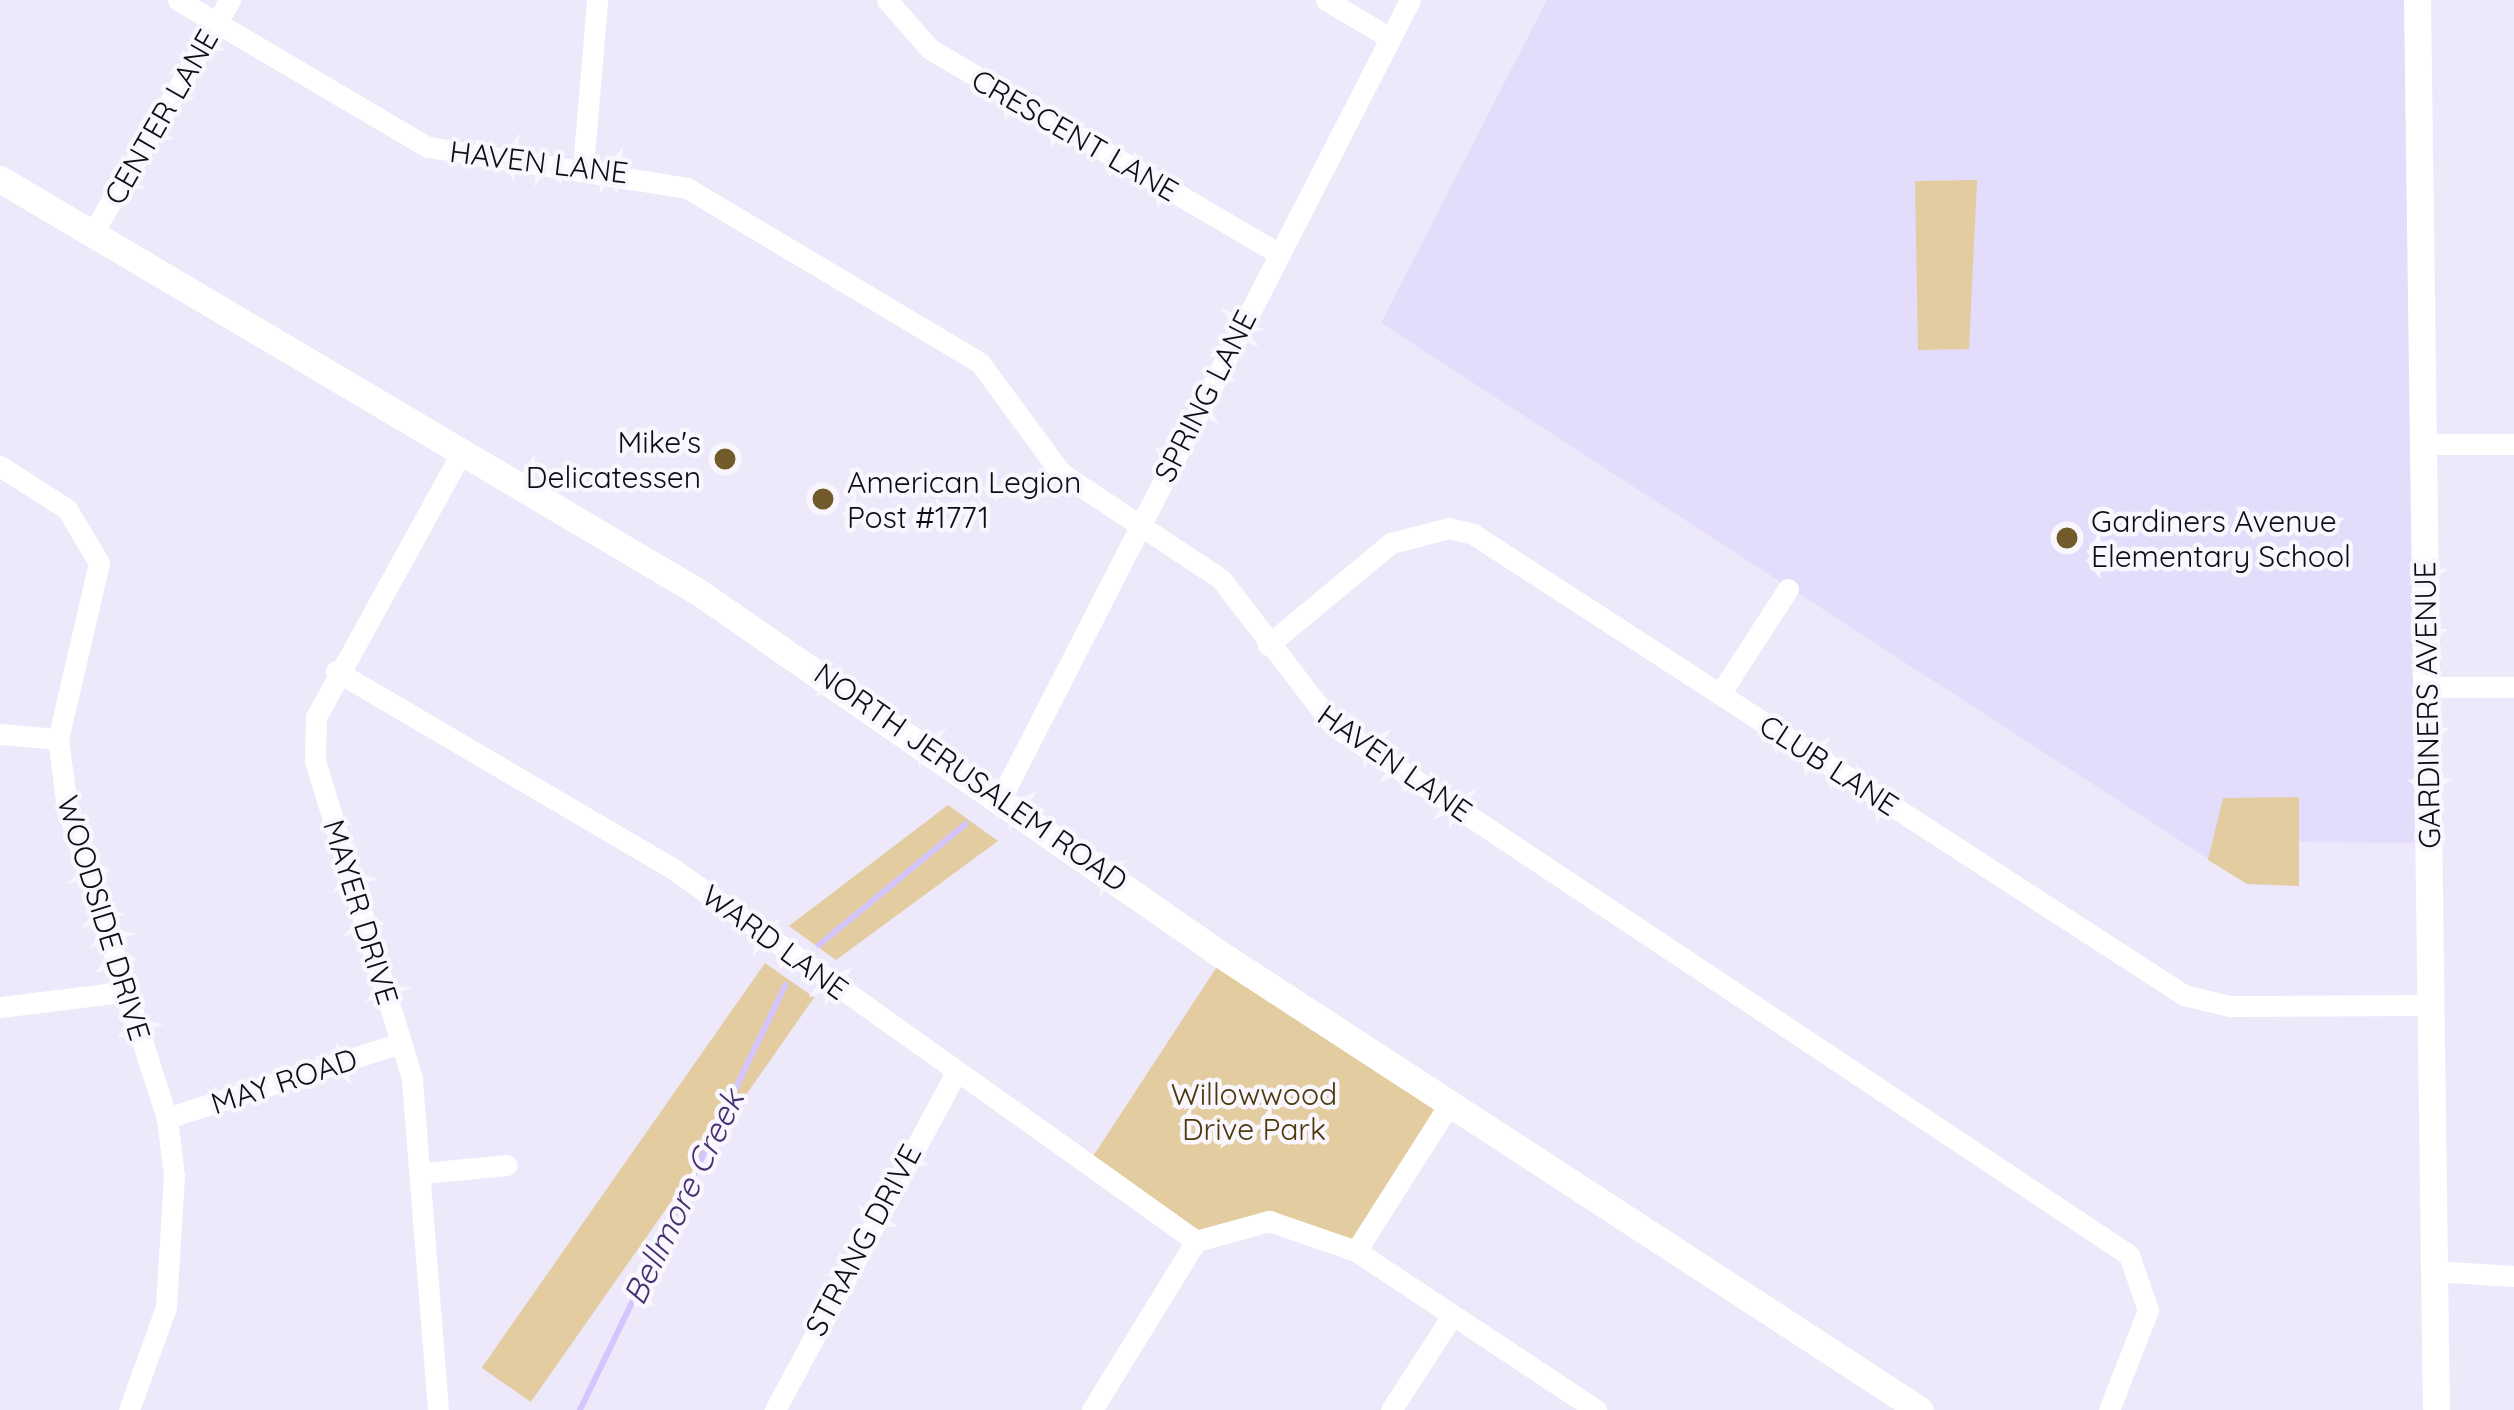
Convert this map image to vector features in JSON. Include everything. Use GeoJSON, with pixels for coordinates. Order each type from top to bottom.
{"type":"FeatureCollection","features":[{"type":"Feature","properties":{"kind":"main road","name":"GARDINERS AVENUE"},"geometry":{"type":"LineString","coordinates":[[2417,0],[2436,1410]]}},
{"type":"Feature","properties":{"kind":"main road","name":"NORTH JERUSALEM ROAD"},"geometry":{"type":"LineString","coordinates":[[0,179],[463,450],[1003,794],[1448,1106],[1920,1410]]}},
{"type":"Feature","properties":{"kind":"street","name":"HAVEN LANE"},"geometry":{"type":"LineString","coordinates":[[178,0],[428,147],[687,188],[959,348],[1001,385],[1061,473],[1221,579],[1334,726],[2129,1255],[2148,1310],[2109,1410]]}},
{"type":"Feature","properties":{"kind":"street","name":"CENTER LANE"},"geometry":{"type":"LineString","coordinates":[[92,234],[230,0]]}},
{"type":"Feature","properties":{"kind":"street"},"geometry":{"type":"LineString","coordinates":[[583,168],[597,0]]}},
{"type":"Feature","properties":{"kind":"street","name":"CRESCENT LANE"},"geometry":{"type":"LineString","coordinates":[[887,0],[930,50],[1279,254]]}},
{"type":"Feature","properties":{"kind":"street"},"geometry":{"type":"LineString","coordinates":[[1326,0],[1390,38]]}},
{"type":"Feature","properties":{"kind":"street","name":"SPRING LANE"},"geometry":{"type":"LineString","coordinates":[[1003,794],[1410,0]]}},
{"type":"Feature","properties":{"kind":"street"},"geometry":{"type":"LineString","coordinates":[[2423,444],[2514,444]]}},
{"type":"Feature","properties":{"kind":"street","name":"MAYER DRIVE"},"geometry":{"type":"LineString","coordinates":[[439,1410],[424,1172],[400,1043],[315,760],[316,717],[336,671],[463,450]]}},
{"type":"Feature","properties":{"kind":"street","name":"WOODSIDE DRIVE"},"geometry":{"type":"LineString","coordinates":[[0,466],[67,509],[99,563],[58,739],[67,807],[167,1118],[173,1256],[130,1410]]}},
{"type":"Feature","properties":{"kind":"street","name":"CLUB LANE"},"geometry":{"type":"LineString","coordinates":[[1268,645],[1391,543],[1450,528],[1720,694],[2184,994],[2229,1006],[2430,1005]]}},
{"type":"Feature","properties":{"kind":"street"},"geometry":{"type":"LineString","coordinates":[[1720,694],[1788,589]]}},
{"type":"Feature","properties":{"kind":"street","name":"WARD LANE"},"geometry":{"type":"LineString","coordinates":[[336,671],[672,868],[1196,1241]]}},
{"type":"Feature","properties":{"kind":"street"},"geometry":{"type":"LineString","coordinates":[[2428,687],[2514,687]]}},
{"type":"Feature","properties":{"kind":"street"},"geometry":{"type":"LineString","coordinates":[[0,734],[58,739]]}},
{"type":"Feature","properties":{"kind":"street"},"geometry":{"type":"LineString","coordinates":[[0,1007],[123,992]]}},
{"type":"Feature","properties":{"kind":"street","name":"MAY ROAD"},"geometry":{"type":"LineString","coordinates":[[167,1118],[400,1043]]}},
{"type":"Feature","properties":{"kind":"street","name":"STRANG DRIVE"},"geometry":{"type":"LineString","coordinates":[[775,1410],[956,1073]]}},
{"type":"Feature","properties":{"kind":"street"},"geometry":{"type":"LineString","coordinates":[[1357,1251],[1448,1106]]}},
{"type":"Feature","properties":{"kind":"street"},"geometry":{"type":"LineString","coordinates":[[424,1172],[507,1165]]}},
{"type":"Feature","properties":{"kind":"street"},"geometry":{"type":"LineString","coordinates":[[1092,1410],[1196,1241],[1269,1221],[1357,1251],[1596,1410]]}},
{"type":"Feature","properties":{"kind":"street"},"geometry":{"type":"LineString","coordinates":[[2433,1271],[2514,1276]]}},
{"type":"Feature","properties":{"kind":"street"},"geometry":{"type":"LineString","coordinates":[[1391,1410],[1452,1316]]}},
{"type":"Feature","properties":{"kind":"shaded area","name":"Gardiners Avenue Elementary School"},"geometry":{"type":"Polygon","coordinates":[[[1547,0],[2414,0],[2426,843],[2299,842],[2299,886],[2247,884],[1381,323],[1547,0]]]}},
{"type":"Feature","properties":{"kind":"green space"},"geometry":{"type":"Polygon","coordinates":[[[1977,180],[1969,349],[1918,350],[1915,181],[1977,180]]]}},
{"type":"Feature","properties":{"kind":"green space"},"geometry":{"type":"Polygon","coordinates":[[[2299,797],[2299,886],[2247,884],[2208,860],[2223,798],[2299,797]]]}},
{"type":"Feature","properties":{"kind":"green space"},"geometry":{"type":"Polygon","coordinates":[[[948,805],[998,841],[836,960],[789,926],[948,805]]]}},
{"type":"Feature","properties":{"kind":"green space","name":"Willowwood Drive Park"},"geometry":{"type":"Polygon","coordinates":[[[1222,959],[1446,1107],[1358,1249],[1302,1224],[1196,1240],[1088,1164],[1222,959]]]}},
{"type":"Feature","properties":{"kind":"green space"},"geometry":{"type":"Polygon","coordinates":[[[765,963],[814,997],[531,1402],[482,1368],[765,963]]]}},
{"type":"Feature","properties":{"kind":"waterway","name":"Bellmore Creek"},"geometry":{"type":"LineString","coordinates":[[819,945],[966,824]]}},
{"type":"Feature","properties":{"kind":"waterway","name":"Bellmore Creek"},"geometry":{"type":"LineString","coordinates":[[580,1410],[785,985]]}},
{"type":"Feature","properties":{"kind":"place","name":"Mike's Delicatessen"},"geometry":{"type":"Point","coordinates":[725,459]}},
{"type":"Feature","properties":{"kind":"place","name":"American Legion Post #1771"},"geometry":{"type":"Point","coordinates":[823,499]}},
{"type":"Feature","properties":{"kind":"place","name":"Gardiners Avenue Elementary School"},"geometry":{"type":"Point","coordinates":[2067,538]}}]}
